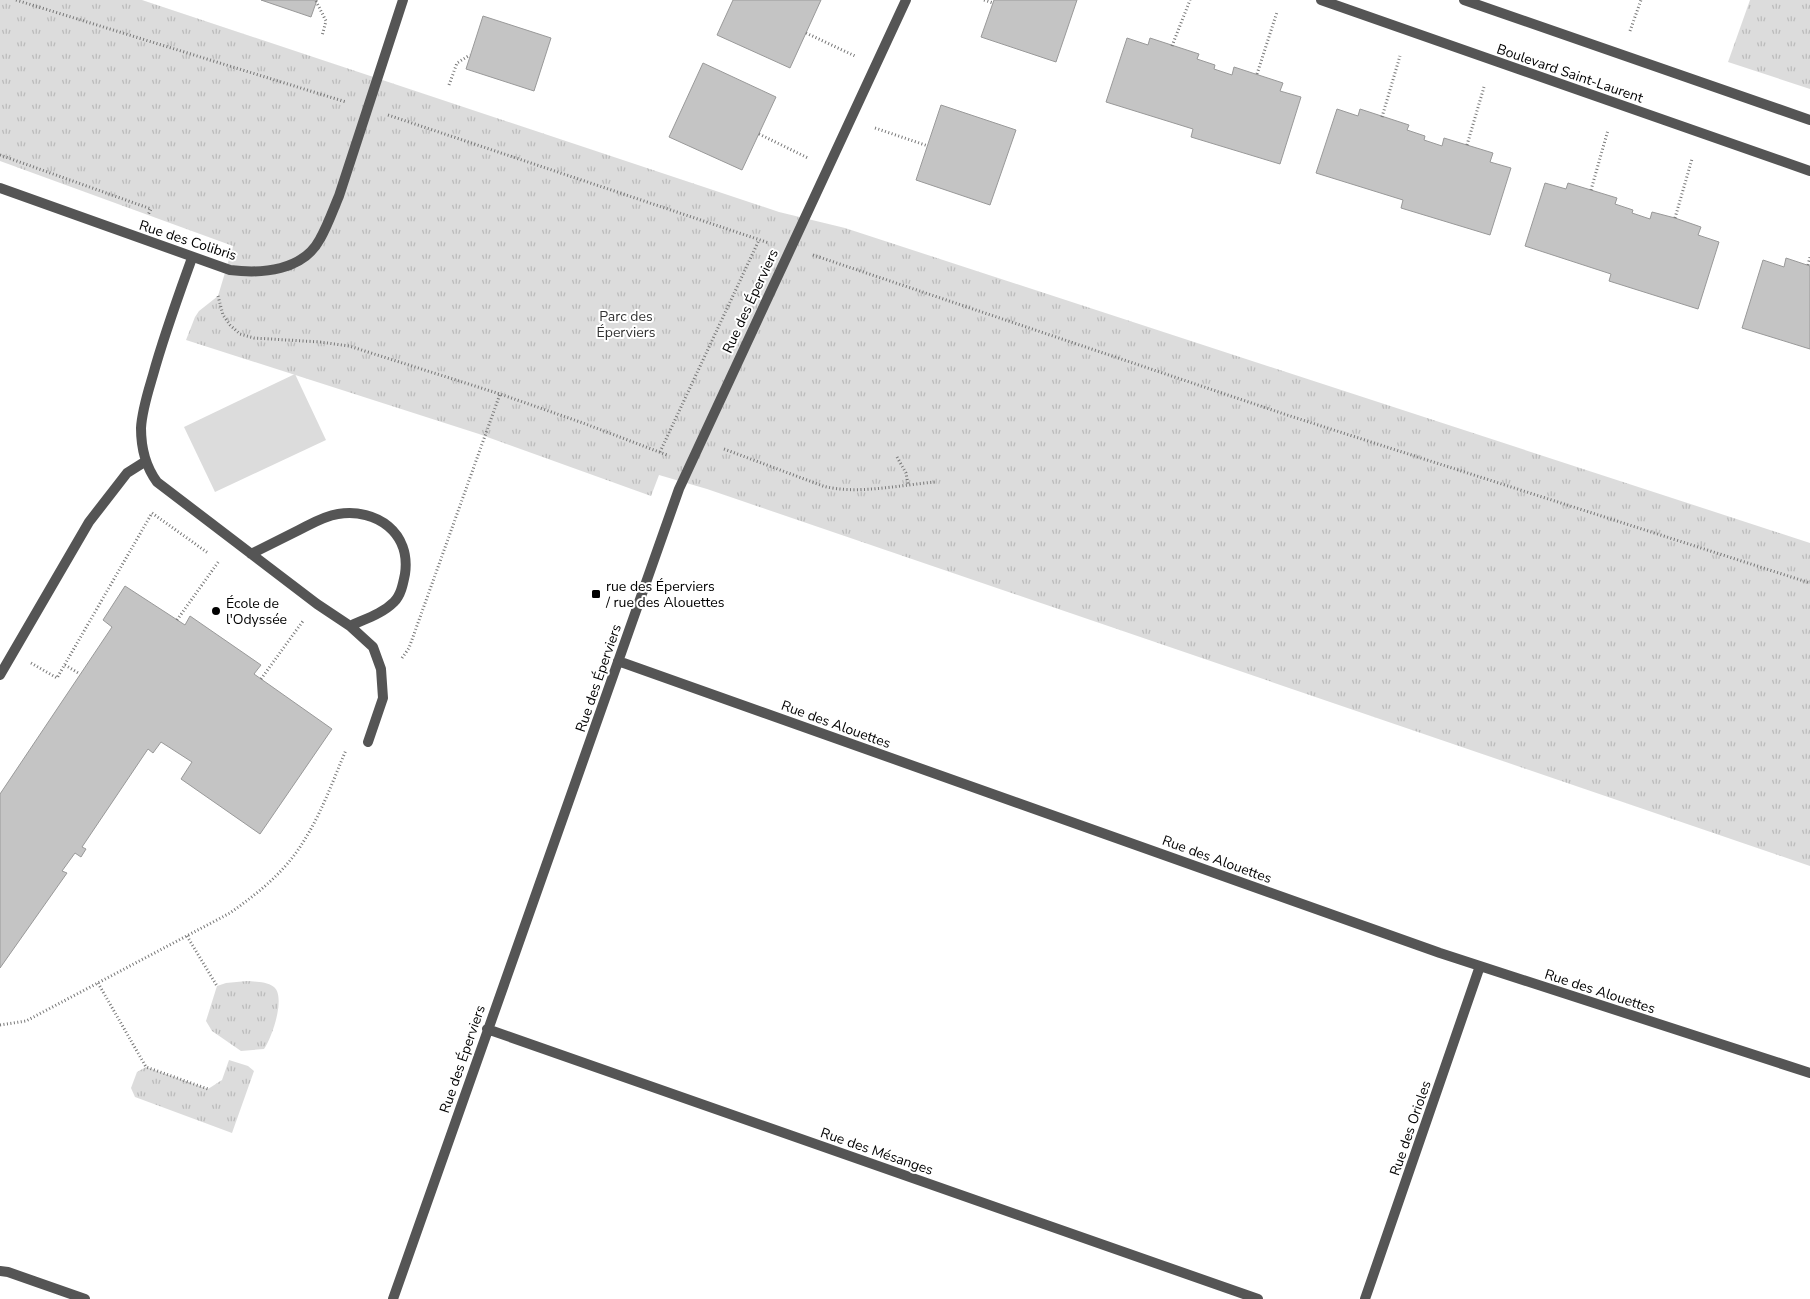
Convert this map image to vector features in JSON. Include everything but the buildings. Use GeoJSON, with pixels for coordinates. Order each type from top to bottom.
{"type":"FeatureCollection","features":[{"type":"Feature","properties":{"kind":"street","name":"Rue des Colibris"},"geometry":{"type":"LineString","coordinates":[[0,188],[230,270],[249,272],[272,270],[292,264],[306,256],[320,241],[339,196],[403,0]]}},
{"type":"Feature","properties":{"kind":"street","name":"Rue des Éperviers"},"geometry":{"type":"LineString","coordinates":[[393,1299],[682,482],[906,0]]}},
{"type":"Feature","properties":{"kind":"street","name":"Boulevard Saint-Laurent"},"geometry":{"type":"LineString","coordinates":[[1321,0],[1810,171]]}},
{"type":"Feature","properties":{"kind":"street"},"geometry":{"type":"LineString","coordinates":[[1464,0],[1810,120]]}},
{"type":"Feature","properties":{"kind":"street"},"geometry":{"type":"LineString","coordinates":[[192,258],[166,332],[143,411],[142,445],[146,461],[152,475],[158,482],[317,604],[350,626],[373,647],[380,669],[383,698],[368,742]]}},
{"type":"Feature","properties":{"kind":"street"},"geometry":{"type":"LineString","coordinates":[[0,675],[89,522],[127,473],[146,461]]}},
{"type":"Feature","properties":{"kind":"street"},"geometry":{"type":"LineString","coordinates":[[251,554],[321,519],[338,514],[356,514],[381,521],[395,532],[403,547],[406,564],[403,582],[399,595],[393,603],[382,612],[350,626]]}},
{"type":"Feature","properties":{"kind":"street","name":"Rue des Alouettes"},"geometry":{"type":"LineString","coordinates":[[618,661],[1440,953],[1810,1073]]}},
{"type":"Feature","properties":{"kind":"street","name":"Rue des Orioles"},"geometry":{"type":"LineString","coordinates":[[1365,1299],[1480,966]]}},
{"type":"Feature","properties":{"kind":"street","name":"Rue des Mésanges"},"geometry":{"type":"LineString","coordinates":[[488,1029],[1258,1299]]}},
{"type":"Feature","properties":{"kind":"street"},"geometry":{"type":"LineString","coordinates":[[0,1271],[8,1272],[84,1299]]}},
{"type":"Feature","properties":{"kind":"path"},"geometry":{"type":"LineString","coordinates":[[16,0],[350,103]]}},
{"type":"Feature","properties":{"kind":"path"},"geometry":{"type":"LineString","coordinates":[[984,0],[993,3]]}},
{"type":"Feature","properties":{"kind":"path"},"geometry":{"type":"LineString","coordinates":[[1172,46],[1190,0]]}},
{"type":"Feature","properties":{"kind":"path"},"geometry":{"type":"LineString","coordinates":[[1630,31],[1641,0]]}},
{"type":"Feature","properties":{"kind":"path"},"geometry":{"type":"LineString","coordinates":[[316,1],[326,21],[322,36]]}},
{"type":"Feature","properties":{"kind":"path"},"geometry":{"type":"LineString","coordinates":[[1257,74],[1277,12]]}},
{"type":"Feature","properties":{"kind":"path"},"geometry":{"type":"LineString","coordinates":[[806,32],[875,66]]}},
{"type":"Feature","properties":{"kind":"path"},"geometry":{"type":"LineString","coordinates":[[449,85],[457,63],[470,55]]}},
{"type":"Feature","properties":{"kind":"path"},"geometry":{"type":"LineString","coordinates":[[1382,117],[1400,56]]}},
{"type":"Feature","properties":{"kind":"path"},"geometry":{"type":"LineString","coordinates":[[1467,145],[1484,86]]}},
{"type":"Feature","properties":{"kind":"path"},"geometry":{"type":"LineString","coordinates":[[388,114],[767,242]]}},
{"type":"Feature","properties":{"kind":"path"},"geometry":{"type":"LineString","coordinates":[[875,128],[928,146]]}},
{"type":"Feature","properties":{"kind":"path"},"geometry":{"type":"LineString","coordinates":[[1591,190],[1608,130]]}},
{"type":"Feature","properties":{"kind":"path"},"geometry":{"type":"LineString","coordinates":[[759,134],[828,167]]}},
{"type":"Feature","properties":{"kind":"path"},"geometry":{"type":"LineString","coordinates":[[0,155],[151,209],[148,215]]}},
{"type":"Feature","properties":{"kind":"path"},"geometry":{"type":"LineString","coordinates":[[1675,218],[1692,159]]}},
{"type":"Feature","properties":{"kind":"path"},"geometry":{"type":"LineString","coordinates":[[660,452],[760,240]]}},
{"type":"Feature","properties":{"kind":"path"},"geometry":{"type":"LineString","coordinates":[[814,255],[1287,415],[1810,583]]}},
{"type":"Feature","properties":{"kind":"path"},"geometry":{"type":"LineString","coordinates":[[1808,265],[1810,257]]}},
{"type":"Feature","properties":{"kind":"path"},"geometry":{"type":"LineString","coordinates":[[218,296],[223,314],[230,325],[240,334],[254,338],[320,342],[349,346],[583,422],[667,455]]}},
{"type":"Feature","properties":{"kind":"path"},"geometry":{"type":"LineString","coordinates":[[401,660],[409,648],[500,394]]}},
{"type":"Feature","properties":{"kind":"path"},"geometry":{"type":"LineString","coordinates":[[724,449],[836,490],[935,482]]}},
{"type":"Feature","properties":{"kind":"path"},"geometry":{"type":"LineString","coordinates":[[897,457],[906,473],[908,484]]}},
{"type":"Feature","properties":{"kind":"path"},"geometry":{"type":"LineString","coordinates":[[13,653],[57,678],[152,514],[227,566]]}},
{"type":"Feature","properties":{"kind":"path"},"geometry":{"type":"LineString","coordinates":[[178,620],[219,561]]}},
{"type":"Feature","properties":{"kind":"path"},"geometry":{"type":"LineString","coordinates":[[261,680],[303,620],[311,626]]}},
{"type":"Feature","properties":{"kind":"path"},"geometry":{"type":"LineString","coordinates":[[65,665],[80,674]]}},
{"type":"Feature","properties":{"kind":"path"},"geometry":{"type":"LineString","coordinates":[[0,1026],[26,1021],[230,913],[252,897],[290,861],[320,810],[348,745]]}},
{"type":"Feature","properties":{"kind":"path"},"geometry":{"type":"LineString","coordinates":[[187,936],[217,986]]}},
{"type":"Feature","properties":{"kind":"path"},"geometry":{"type":"LineString","coordinates":[[98,983],[146,1067],[208,1089]]}},
{"type":"Feature","properties":{"kind":"green space","name":"Parc des Éperviers"},"geometry":{"type":"Polygon","coordinates":[[[0,0],[142,0],[779,212],[845,228],[1810,543],[1810,866],[707,489],[659,475],[651,496],[479,434],[186,340],[199,311],[218,296],[233,246],[0,161],[0,0]]]}},
{"type":"Feature","properties":{"kind":"green space"},"geometry":{"type":"Polygon","coordinates":[[[1750,0],[1810,0],[1810,89],[1728,62],[1750,0]]]}},
{"type":"Feature","properties":{"kind":"green space"},"geometry":{"type":"Polygon","coordinates":[[[295,374],[326,440],[215,492],[184,427],[295,374]]]}},
{"type":"Feature","properties":{"kind":"green space"},"geometry":{"type":"Polygon","coordinates":[[[247,981],[271,985],[277,992],[279,999],[274,1027],[264,1049],[241,1051],[212,1031],[206,1021],[217,986],[247,981]]]}},
{"type":"Feature","properties":{"kind":"green space"},"geometry":{"type":"Polygon","coordinates":[[[229,1060],[248,1066],[254,1071],[232,1133],[135,1097],[131,1088],[137,1072],[146,1067],[208,1089],[222,1080],[229,1060]]]}},
{"type":"Feature","properties":{"kind":"place","name":"rue des Éperviers / rue des Alouettes"},"geometry":{"type":"Point","coordinates":[596,594]}},
{"type":"Feature","properties":{"kind":"place","name":"École de l'Odyssée"},"geometry":{"type":"Point","coordinates":[216,611]}}]}
